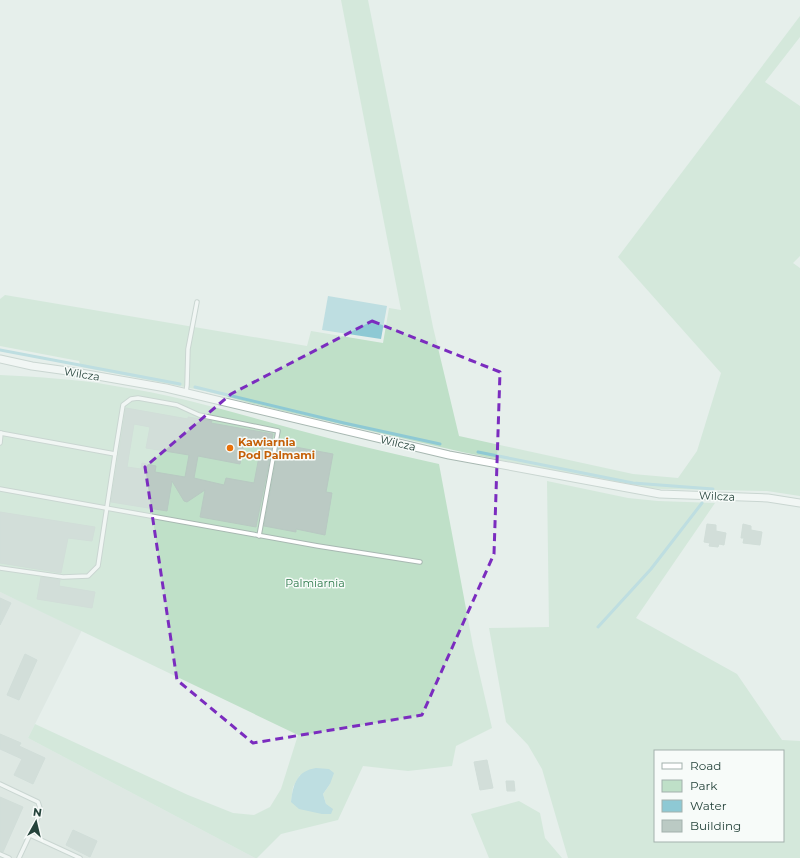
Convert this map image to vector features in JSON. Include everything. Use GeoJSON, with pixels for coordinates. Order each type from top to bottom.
{"type":"FeatureCollection","features":[{"type":"Feature","properties":{"kind":"street","name":"Wilcza"},"geometry":{"type":"LineString","coordinates":[[0,359],[32,366],[166,388],[449,455],[660,494],[768,498],[800,503]]}},
{"type":"Feature","properties":{"kind":"lane"},"geometry":{"type":"LineString","coordinates":[[186,393],[188,349],[197,302]]}},
{"type":"Feature","properties":{"kind":"lane"},"geometry":{"type":"LineString","coordinates":[[0,568],[63,577],[88,576],[98,566],[114,454],[124,406],[131,399],[138,398],[177,405],[199,414],[278,431],[259,536]]}},
{"type":"Feature","properties":{"kind":"lane"},"geometry":{"type":"LineString","coordinates":[[0,443],[0,433],[114,454]]}},
{"type":"Feature","properties":{"kind":"lane"},"geometry":{"type":"LineString","coordinates":[[0,490],[259,536],[420,562]]}},
{"type":"Feature","properties":{"kind":"lane"},"geometry":{"type":"LineString","coordinates":[[0,784],[38,802],[41,812],[19,858]]}},
{"type":"Feature","properties":{"kind":"lane"},"geometry":{"type":"LineString","coordinates":[[30,835],[80,858]]}},
{"type":"Feature","properties":{"kind":"lane"},"geometry":{"type":"LineString","coordinates":[[0,854],[9,858]]}},
{"type":"Feature","properties":{"kind":"highlighted area"},"geometry":{"type":"Polygon","coordinates":[[[372,321],[500,372],[494,554],[422,715],[253,743],[177,680],[145,467],[231,394],[372,321]]]}},
{"type":"Feature","properties":{"kind":"shaded area"},"geometry":{"type":"Polygon","coordinates":[[[0,592],[82,630],[28,738],[255,858],[0,858],[0,592]]]}},
{"type":"Feature","properties":{"kind":"green space"},"geometry":{"type":"Polygon","coordinates":[[[341,0],[368,0],[433,327],[459,436],[633,474],[678,478],[697,451],[721,373],[618,257],[800,16],[800,37],[765,82],[800,106],[800,256],[793,263],[800,268],[800,496],[767,491],[632,487],[462,452],[266,407],[205,391],[81,367],[79,361],[0,346],[0,299],[5,295],[307,346],[311,331],[383,343],[389,308],[401,310],[341,0]]]}},
{"type":"Feature","properties":{"kind":"green space","name":"Palmiarnia"},"geometry":{"type":"Polygon","coordinates":[[[0,375],[86,382],[160,394],[384,452],[439,464],[473,646],[492,728],[456,746],[452,766],[408,771],[363,766],[338,820],[281,834],[257,858],[255,858],[28,738],[35,724],[188,795],[233,813],[254,815],[270,807],[281,789],[298,735],[0,592],[0,375]],[[300,775],[293,787],[291,802],[326,804],[323,794],[330,784],[300,775]]]}},
{"type":"Feature","properties":{"kind":"green space"},"geometry":{"type":"Polygon","coordinates":[[[547,481],[628,498],[658,501],[715,503],[636,618],[737,674],[782,740],[800,741],[800,858],[568,858],[542,769],[528,745],[506,722],[489,628],[549,627],[547,481]]]}},
{"type":"Feature","properties":{"kind":"green space"},"geometry":{"type":"Polygon","coordinates":[[[519,801],[540,813],[545,838],[562,858],[489,858],[471,814],[519,801]]]}},
{"type":"Feature","properties":{"kind":"water"},"geometry":{"type":"Polygon","coordinates":[[[328,296],[387,306],[381,339],[322,330],[328,296]]]}},
{"type":"Feature","properties":{"kind":"water"},"geometry":{"type":"Polygon","coordinates":[[[316,768],[329,769],[334,773],[330,784],[323,794],[326,804],[333,809],[331,814],[322,814],[299,809],[291,802],[297,779],[304,772],[316,768]]]}},
{"type":"Feature","properties":{"kind":"building"},"geometry":{"type":"Polygon","coordinates":[[[126,408],[188,419],[188,417],[212,421],[211,423],[273,434],[271,443],[273,443],[256,527],[200,517],[205,490],[187,502],[184,501],[172,481],[167,511],[111,502],[126,408]],[[134,424],[127,467],[141,469],[142,463],[156,466],[155,472],[185,477],[189,455],[146,448],[150,427],[134,424]],[[244,443],[240,464],[198,456],[194,478],[224,485],[226,478],[254,483],[261,446],[244,443]]]}},
{"type":"Feature","properties":{"kind":"building"},"geometry":{"type":"Polygon","coordinates":[[[279,444],[333,454],[326,492],[332,493],[325,535],[296,529],[296,532],[264,526],[279,444]]]}},
{"type":"Feature","properties":{"kind":"building"},"geometry":{"type":"Polygon","coordinates":[[[0,512],[95,527],[92,541],[68,538],[61,573],[0,563],[0,512]]]}},
{"type":"Feature","properties":{"kind":"building"},"geometry":{"type":"Polygon","coordinates":[[[707,524],[716,525],[716,531],[726,533],[724,545],[719,544],[718,547],[709,546],[710,543],[704,542],[707,524]]]}},
{"type":"Feature","properties":{"kind":"building"},"geometry":{"type":"Polygon","coordinates":[[[743,524],[751,526],[751,530],[762,532],[760,545],[743,543],[744,538],[741,538],[743,524]]]}},
{"type":"Feature","properties":{"kind":"building"},"geometry":{"type":"Polygon","coordinates":[[[41,577],[60,580],[59,586],[95,592],[92,608],[37,599],[41,577]]]}},
{"type":"Feature","properties":{"kind":"building"},"geometry":{"type":"Polygon","coordinates":[[[0,598],[11,603],[0,625],[0,598]]]}},
{"type":"Feature","properties":{"kind":"building"},"geometry":{"type":"Polygon","coordinates":[[[25,654],[37,660],[19,700],[7,695],[25,654]]]}},
{"type":"Feature","properties":{"kind":"building"},"geometry":{"type":"Polygon","coordinates":[[[0,734],[21,743],[19,746],[45,758],[33,784],[14,775],[22,759],[0,749],[0,734]]]}},
{"type":"Feature","properties":{"kind":"building"},"geometry":{"type":"Polygon","coordinates":[[[487,760],[493,788],[480,790],[474,762],[487,760]]]}},
{"type":"Feature","properties":{"kind":"building"},"geometry":{"type":"Polygon","coordinates":[[[506,781],[514,781],[515,791],[507,791],[506,781]]]}},
{"type":"Feature","properties":{"kind":"building"},"geometry":{"type":"Polygon","coordinates":[[[0,797],[23,807],[3,852],[0,851],[0,797]]]}},
{"type":"Feature","properties":{"kind":"building"},"geometry":{"type":"Polygon","coordinates":[[[73,830],[97,841],[90,857],[66,845],[73,830]]]}},
{"type":"Feature","properties":{"kind":"waterway"},"geometry":{"type":"LineString","coordinates":[[0,350],[180,384]]}},
{"type":"Feature","properties":{"kind":"waterway"},"geometry":{"type":"LineString","coordinates":[[195,387],[344,423],[440,444]]}},
{"type":"Feature","properties":{"kind":"waterway"},"geometry":{"type":"LineString","coordinates":[[478,452],[633,483],[713,489]]}},
{"type":"Feature","properties":{"kind":"waterway"},"geometry":{"type":"LineString","coordinates":[[598,627],[651,569],[702,503]]}},
{"type":"Feature","properties":{"kind":"place","name":"Kawiarnia Pod Palmami"},"geometry":{"type":"Point","coordinates":[230,448]}}]}
